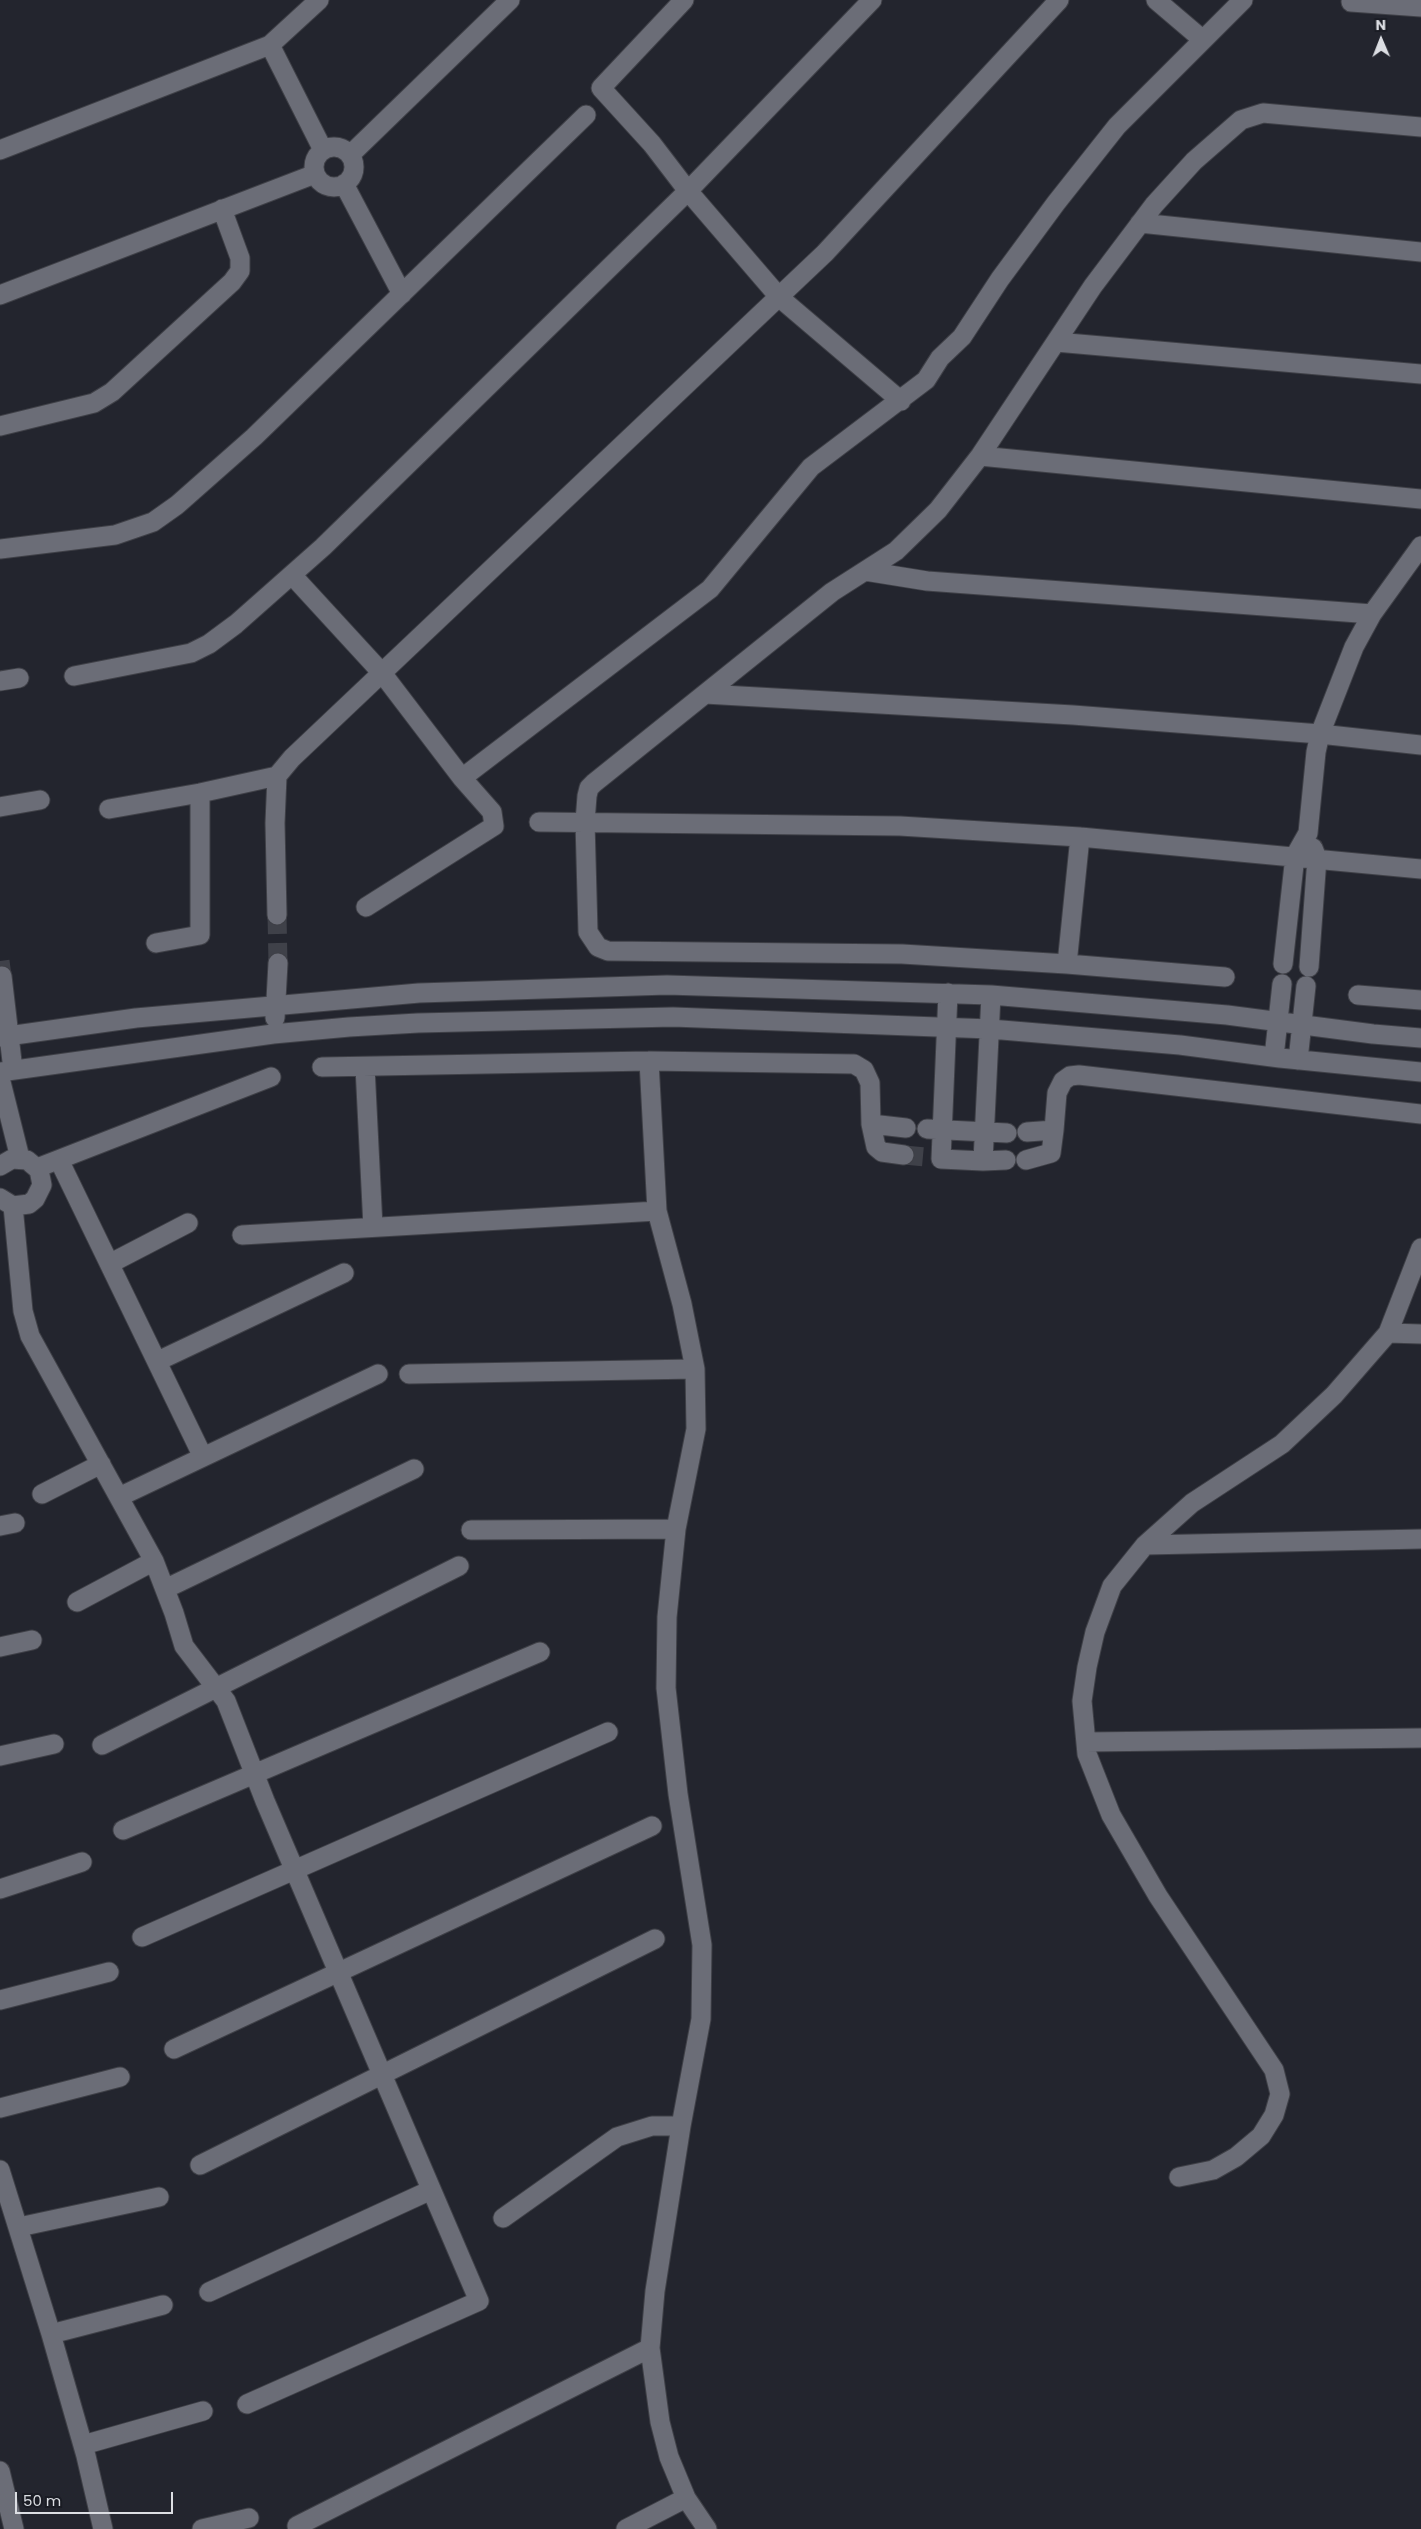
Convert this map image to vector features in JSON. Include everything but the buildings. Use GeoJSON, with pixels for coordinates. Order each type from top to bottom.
{"type":"FeatureCollection","features":[{"type":"Feature","properties":{"kind":"street"},"geometry":{"type":"LineString","coordinates":[[0,150],[270,45],[319,0]]}},
{"type":"Feature","properties":{"kind":"street"},"geometry":{"type":"LineString","coordinates":[[350,155],[510,0]]}},
{"type":"Feature","properties":{"kind":"street"},"geometry":{"type":"LineString","coordinates":[[684,0],[601,88],[652,144],[688,191],[780,298],[901,401]]}},
{"type":"Feature","properties":{"kind":"street"},"geometry":{"type":"LineString","coordinates":[[74,676],[191,654],[210,644],[236,624],[292,576],[688,191],[872,0]]}},
{"type":"Feature","properties":{"kind":"street"},"geometry":{"type":"LineString","coordinates":[[109,809],[200,793],[277,776],[292,758],[780,298],[825,253],[1059,0]]}},
{"type":"Feature","properties":{"kind":"street"},"geometry":{"type":"LineString","coordinates":[[1156,0],[1203,40]]}},
{"type":"Feature","properties":{"kind":"street"},"geometry":{"type":"LineString","coordinates":[[462,778],[710,589],[811,467],[901,401],[926,380],[940,358],[962,337],[1050,210],[1117,126],[1243,0]]}},
{"type":"Feature","properties":{"kind":"street"},"geometry":{"type":"LineString","coordinates":[[1351,2],[1421,7]]}},
{"type":"Feature","properties":{"kind":"street"},"geometry":{"type":"LineString","coordinates":[[270,45],[323,150]]}},
{"type":"Feature","properties":{"kind":"street"},"geometry":{"type":"LineString","coordinates":[[1225,977],[1067,964],[902,954],[608,951],[598,947],[588,932],[585,822],[589,788],[832,592],[896,551],[938,510],[980,456],[1056,342],[1140,223],[1194,161],[1242,120],[1263,113],[1421,127]]}},
{"type":"Feature","properties":{"kind":"street"},"geometry":{"type":"LineString","coordinates":[[0,549],[115,535],[153,522],[177,505],[254,437],[586,115]]}},
{"type":"Feature","properties":{"kind":"street"},"geometry":{"type":"LineString","coordinates":[[338,147],[350,155],[354,166],[352,176],[344,184],[336,187],[328,186],[316,174],[314,166],[317,157],[323,150],[338,147]]}},
{"type":"Feature","properties":{"kind":"street"},"geometry":{"type":"LineString","coordinates":[[0,296],[316,174]]}},
{"type":"Feature","properties":{"kind":"street"},"geometry":{"type":"LineString","coordinates":[[344,184],[402,294]]}},
{"type":"Feature","properties":{"kind":"street"},"geometry":{"type":"LineString","coordinates":[[0,426],[94,403],[112,392],[232,282],[240,271],[240,258],[222,210]]}},
{"type":"Feature","properties":{"kind":"street"},"geometry":{"type":"LineString","coordinates":[[1140,223],[1421,252]]}},
{"type":"Feature","properties":{"kind":"street"},"geometry":{"type":"LineString","coordinates":[[1056,342],[1421,374]]}},
{"type":"Feature","properties":{"kind":"street"},"geometry":{"type":"LineString","coordinates":[[980,456],[1421,499]]}},
{"type":"Feature","properties":{"kind":"street"},"geometry":{"type":"LineString","coordinates":[[1308,968],[1284,957],[1295,856],[1308,833],[1316,752],[1320,734],[1350,654],[1372,614],[1421,546]]}},
{"type":"Feature","properties":{"kind":"street"},"geometry":{"type":"LineString","coordinates":[[865,571],[927,581],[1372,614]]}},
{"type":"Feature","properties":{"kind":"street"},"geometry":{"type":"LineString","coordinates":[[292,576],[382,673],[462,778],[492,812],[494,826],[366,907]]}},
{"type":"Feature","properties":{"kind":"street"},"geometry":{"type":"LineString","coordinates":[[0,681],[19,678]]}},
{"type":"Feature","properties":{"kind":"street"},"geometry":{"type":"LineString","coordinates":[[705,694],[795,700],[933,705],[1320,734],[1421,745]]}},
{"type":"Feature","properties":{"kind":"street"},"geometry":{"type":"LineString","coordinates":[[277,776],[277,915]]}},
{"type":"Feature","properties":{"kind":"street"},"geometry":{"type":"LineString","coordinates":[[156,943],[200,935],[200,793]]}},
{"type":"Feature","properties":{"kind":"street"},"geometry":{"type":"LineString","coordinates":[[0,807],[40,800]]}},
{"type":"Feature","properties":{"kind":"street"},"geometry":{"type":"LineString","coordinates":[[538,822],[900,826],[1080,837],[1421,869]]}},
{"type":"Feature","properties":{"kind":"street"},"geometry":{"type":"LineString","coordinates":[[1298,1060],[1303,1024],[1317,858],[1308,833]]}},
{"type":"Feature","properties":{"kind":"street"},"geometry":{"type":"LineString","coordinates":[[1067,964],[1080,837]]}},
{"type":"Feature","properties":{"kind":"street"},"geometry":{"type":"LineString","coordinates":[[273,1034],[278,963]]}},
{"type":"Feature","properties":{"kind":"street"},"geometry":{"type":"LineString","coordinates":[[2,976],[5,1036],[4,1073],[20,1158]]}},
{"type":"Feature","properties":{"kind":"street"},"geometry":{"type":"LineString","coordinates":[[1274,1057],[1282,984]]}},
{"type":"Feature","properties":{"kind":"street"},"geometry":{"type":"LineString","coordinates":[[5,1036],[136,1018],[419,993],[667,985],[991,995],[1303,1024],[1373,1034],[1421,1038]]}},
{"type":"Feature","properties":{"kind":"street"},"geometry":{"type":"LineString","coordinates":[[948,994],[934,1130],[933,1158],[983,1161],[1006,1160]]}},
{"type":"Feature","properties":{"kind":"street"},"geometry":{"type":"LineString","coordinates":[[983,1161],[991,995]]}},
{"type":"Feature","properties":{"kind":"street"},"geometry":{"type":"LineString","coordinates":[[1358,995],[1421,1000]]}},
{"type":"Feature","properties":{"kind":"street"},"geometry":{"type":"LineString","coordinates":[[4,1073],[273,1034],[418,1022],[673,1017],[990,1029],[1180,1045],[1298,1060],[1421,1072]]}},
{"type":"Feature","properties":{"kind":"street"},"geometry":{"type":"LineString","coordinates":[[649,1061],[657,1211],[682,1304],[695,1368],[696,1429],[676,1529],[667,1617],[666,1688],[678,1794],[702,1946],[701,2018],[681,2126],[655,2291],[650,2348],[660,2422],[669,2457],[686,2498],[707,2529]]}},
{"type":"Feature","properties":{"kind":"street"},"geometry":{"type":"LineString","coordinates":[[322,1067],[649,1061],[854,1064],[864,1070],[870,1083],[871,1124],[876,1147],[882,1152],[904,1155]]}},
{"type":"Feature","properties":{"kind":"street"},"geometry":{"type":"LineString","coordinates":[[365,1067],[373,1227]]}},
{"type":"Feature","properties":{"kind":"street"},"geometry":{"type":"LineString","coordinates":[[1026,1160],[1052,1153],[1057,1093],[1063,1081],[1070,1076],[1079,1075],[1421,1114]]}},
{"type":"Feature","properties":{"kind":"street"},"geometry":{"type":"LineString","coordinates":[[37,1168],[271,1077]]}},
{"type":"Feature","properties":{"kind":"street"},"geometry":{"type":"LineString","coordinates":[[871,1124],[906,1128]]}},
{"type":"Feature","properties":{"kind":"street"},"geometry":{"type":"LineString","coordinates":[[934,1130],[1007,1133]]}},
{"type":"Feature","properties":{"kind":"street"},"geometry":{"type":"LineString","coordinates":[[1027,1132],[1054,1130]]}},
{"type":"Feature","properties":{"kind":"street"},"geometry":{"type":"LineString","coordinates":[[0,1166],[12,1159],[20,1158],[27,1160],[37,1168],[42,1178],[40,1193],[28,1204],[7,1202],[22,1311],[30,1336],[154,1561],[184,1646],[226,1701],[338,1972],[479,2301],[247,2404]]}},
{"type":"Feature","properties":{"kind":"street"},"geometry":{"type":"LineString","coordinates":[[59,1160],[111,1263],[203,1457]]}},
{"type":"Feature","properties":{"kind":"street"},"geometry":{"type":"LineString","coordinates":[[242,1236],[657,1211]]}},
{"type":"Feature","properties":{"kind":"street"},"geometry":{"type":"LineString","coordinates":[[111,1263],[188,1222]]}},
{"type":"Feature","properties":{"kind":"street"},"geometry":{"type":"LineString","coordinates":[[1179,2177],[1213,2170],[1236,2157],[1261,2136],[1274,2115],[1280,2094],[1274,2070],[1158,1896],[1111,1816],[1087,1754],[1082,1702],[1095,1632],[1112,1586],[1145,1545],[1192,1503],[1282,1444],[1334,1395],[1388,1333],[1421,1248]]}},
{"type":"Feature","properties":{"kind":"street"},"geometry":{"type":"LineString","coordinates":[[158,1360],[344,1273]]}},
{"type":"Feature","properties":{"kind":"street"},"geometry":{"type":"LineString","coordinates":[[1388,1333],[1421,1334]]}},
{"type":"Feature","properties":{"kind":"street"},"geometry":{"type":"LineString","coordinates":[[409,1374],[695,1368]]}},
{"type":"Feature","properties":{"kind":"street"},"geometry":{"type":"LineString","coordinates":[[119,1497],[378,1374]]}},
{"type":"Feature","properties":{"kind":"street"},"geometry":{"type":"LineString","coordinates":[[42,1494],[101,1464]]}},
{"type":"Feature","properties":{"kind":"street"},"geometry":{"type":"LineString","coordinates":[[165,1589],[414,1469]]}},
{"type":"Feature","properties":{"kind":"street"},"geometry":{"type":"LineString","coordinates":[[471,1530],[676,1529]]}},
{"type":"Feature","properties":{"kind":"street"},"geometry":{"type":"LineString","coordinates":[[1145,1545],[1421,1540]]}},
{"type":"Feature","properties":{"kind":"street"},"geometry":{"type":"LineString","coordinates":[[77,1602],[154,1561]]}},
{"type":"Feature","properties":{"kind":"street"},"geometry":{"type":"LineString","coordinates":[[102,1745],[459,1566]]}},
{"type":"Feature","properties":{"kind":"street"},"geometry":{"type":"LineString","coordinates":[[0,1646],[32,1640]]}},
{"type":"Feature","properties":{"kind":"street"},"geometry":{"type":"LineString","coordinates":[[123,1830],[540,1652]]}},
{"type":"Feature","properties":{"kind":"street"},"geometry":{"type":"LineString","coordinates":[[142,1938],[608,1732]]}},
{"type":"Feature","properties":{"kind":"street"},"geometry":{"type":"LineString","coordinates":[[1086,1742],[1421,1738]]}},
{"type":"Feature","properties":{"kind":"street"},"geometry":{"type":"LineString","coordinates":[[0,1756],[54,1744]]}},
{"type":"Feature","properties":{"kind":"street"},"geometry":{"type":"LineString","coordinates":[[174,2049],[652,1826]]}},
{"type":"Feature","properties":{"kind":"street"},"geometry":{"type":"LineString","coordinates":[[0,1889],[82,1862]]}},
{"type":"Feature","properties":{"kind":"street"},"geometry":{"type":"LineString","coordinates":[[200,2165],[655,1939]]}},
{"type":"Feature","properties":{"kind":"street"},"geometry":{"type":"LineString","coordinates":[[0,2000],[108,1972]]}},
{"type":"Feature","properties":{"kind":"street"},"geometry":{"type":"LineString","coordinates":[[0,2108],[120,2077]]}},
{"type":"Feature","properties":{"kind":"street"},"geometry":{"type":"LineString","coordinates":[[503,2218],[617,2137],[652,2126],[681,2126]]}},
{"type":"Feature","properties":{"kind":"street"},"geometry":{"type":"LineString","coordinates":[[0,2174],[19,2227],[51,2334],[83,2445],[103,2529]]}},
{"type":"Feature","properties":{"kind":"street"},"geometry":{"type":"LineString","coordinates":[[209,2292],[431,2190]]}},
{"type":"Feature","properties":{"kind":"street"},"geometry":{"type":"LineString","coordinates":[[19,2227],[159,2197]]}},
{"type":"Feature","properties":{"kind":"street"},"geometry":{"type":"LineString","coordinates":[[51,2334],[163,2305]]}},
{"type":"Feature","properties":{"kind":"street"},"geometry":{"type":"LineString","coordinates":[[297,2526],[650,2348]]}},
{"type":"Feature","properties":{"kind":"street"},"geometry":{"type":"LineString","coordinates":[[83,2445],[203,2411]]}},
{"type":"Feature","properties":{"kind":"street"},"geometry":{"type":"LineString","coordinates":[[0,2471],[8,2524]]}},
{"type":"Feature","properties":{"kind":"street"},"geometry":{"type":"LineString","coordinates":[[626,2529],[686,2498]]}},
{"type":"Feature","properties":{"kind":"street"},"geometry":{"type":"LineString","coordinates":[[202,2529],[249,2518]]}},
{"type":"Feature","properties":{"kind":"tunnel"},"geometry":{"type":"LineString","coordinates":[[277,915],[278,963]]}},
{"type":"Feature","properties":{"kind":"tunnel"},"geometry":{"type":"LineString","coordinates":[[0,961],[2,976]]}},
{"type":"Feature","properties":{"kind":"tunnel"},"geometry":{"type":"LineString","coordinates":[[904,1155],[926,1157]]}}]}
